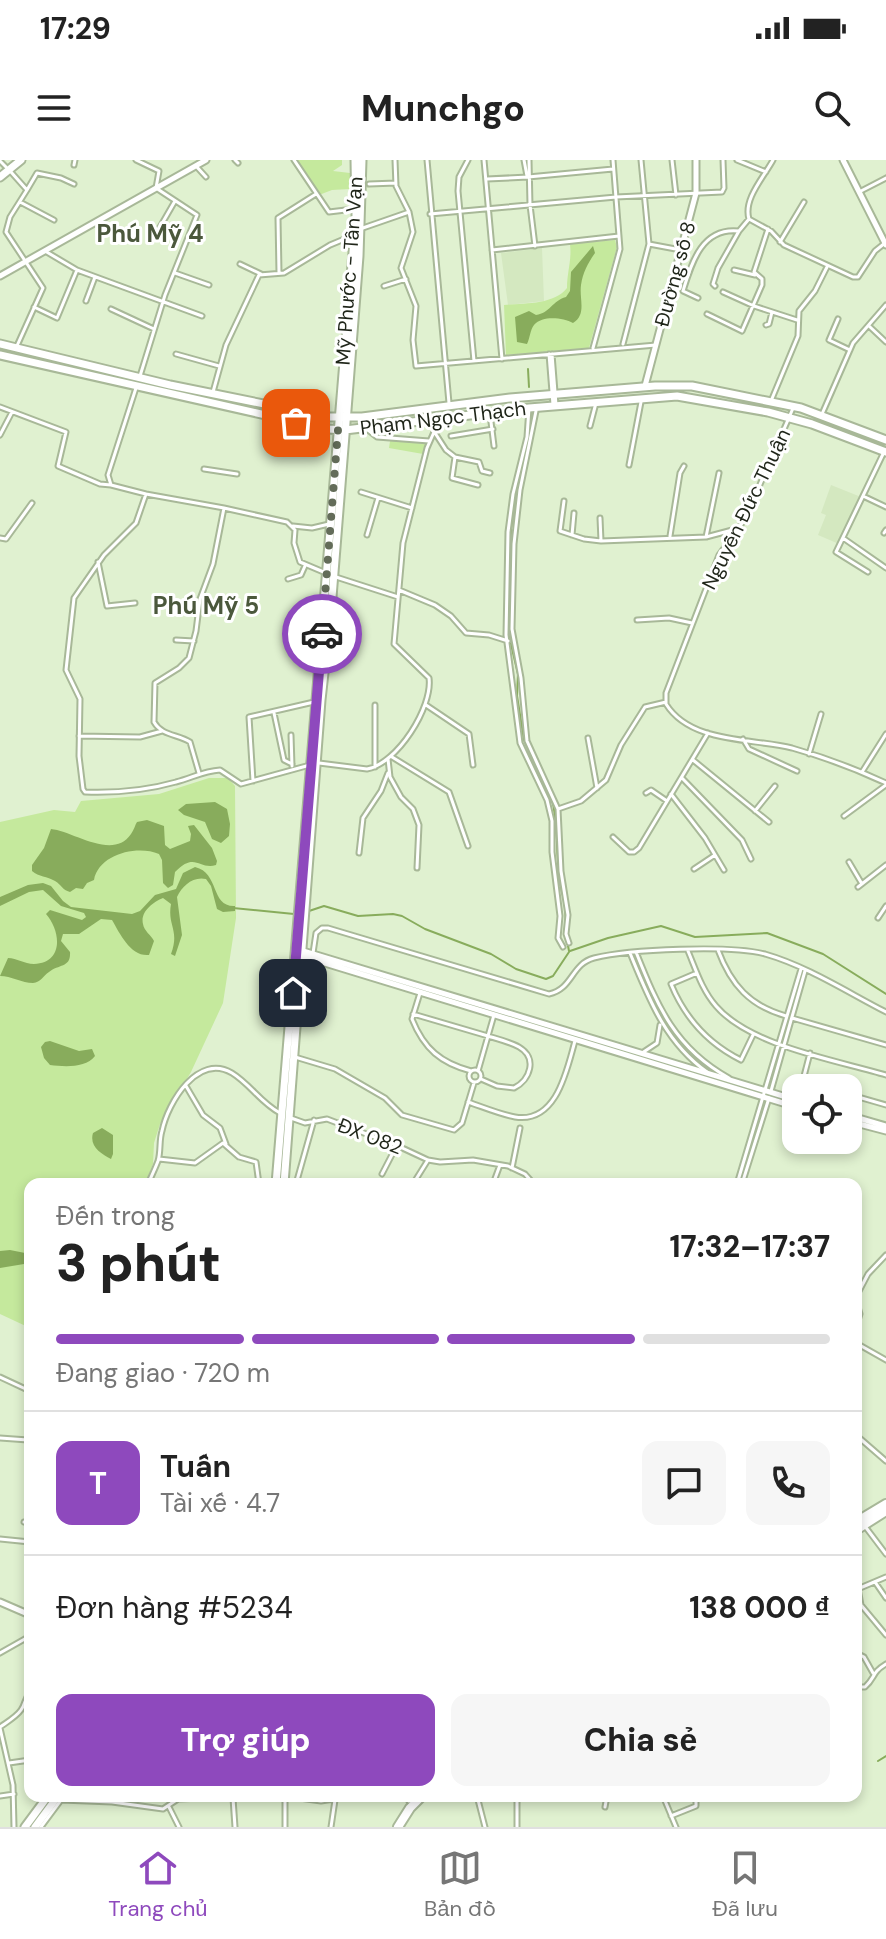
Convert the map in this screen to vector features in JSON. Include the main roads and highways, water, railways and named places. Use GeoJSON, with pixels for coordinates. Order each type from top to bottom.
{"type":"FeatureCollection","features":[{"type":"Feature","properties":{"kind":"highway"},"geometry":{"type":"LineString","coordinates":[[862,1520],[886,1504]]}},
{"type":"Feature","properties":{"kind":"highway"},"geometry":{"type":"LineString","coordinates":[[862,1521],[886,1511]]}},
{"type":"Feature","properties":{"kind":"highway"},"geometry":{"type":"LineString","coordinates":[[395,1827],[408,1802]]}},
{"type":"Feature","properties":{"kind":"highway"},"geometry":{"type":"LineString","coordinates":[[395,1827],[416,1802]]}},
{"type":"Feature","properties":{"kind":"main road"},"geometry":{"type":"LineString","coordinates":[[3,169],[15,160]]}},
{"type":"Feature","properties":{"kind":"main road"},"geometry":{"type":"LineString","coordinates":[[3,169],[21,160]]}},
{"type":"Feature","properties":{"kind":"main road","name":"Mỹ Phước - Tân Vạn"},"geometry":{"type":"LineString","coordinates":[[355,160],[357,232]]}},
{"type":"Feature","properties":{"kind":"main road","name":"Mỹ Phước - Tân Vạn"},"geometry":{"type":"LineString","coordinates":[[303,917],[362,160]]}},
{"type":"Feature","properties":{"kind":"main road","name":"Phạm Ngọc Thạch"},"geometry":{"type":"LineString","coordinates":[[0,344],[277,408],[342,418],[554,394],[645,386],[692,386],[794,406],[886,440]]}},
{"type":"Feature","properties":{"kind":"main road"},"geometry":{"type":"LineString","coordinates":[[14,358],[16,348]]}},
{"type":"Feature","properties":{"kind":"main road","name":"Phạm Ngọc Thạch"},"geometry":{"type":"LineString","coordinates":[[0,355],[276,419],[342,430],[555,405],[683,396],[812,424],[885,452]]}},
{"type":"Feature","properties":{"kind":"main road"},"geometry":{"type":"LineString","coordinates":[[136,388],[139,378]]}},
{"type":"Feature","properties":{"kind":"main road"},"geometry":{"type":"LineString","coordinates":[[276,419],[277,408]]}},
{"type":"Feature","properties":{"kind":"main road","name":"Mỹ Phước - Tân Vạn"},"geometry":{"type":"LineString","coordinates":[[315,764],[314,702],[330,575],[342,430]]}},
{"type":"Feature","properties":{"kind":"main road"},"geometry":{"type":"LineString","coordinates":[[277,1178],[295,1057],[303,917]]}},
{"type":"Feature","properties":{"kind":"main road"},"geometry":{"type":"LineString","coordinates":[[284,1178],[303,917]]}},
{"type":"Feature","properties":{"kind":"main road"},"geometry":{"type":"LineString","coordinates":[[25,1827],[44,1802]]}},
{"type":"Feature","properties":{"kind":"main road"},"geometry":{"type":"LineString","coordinates":[[38,1827],[57,1802]]}},
{"type":"Feature","properties":{"kind":"waterway"},"geometry":{"type":"LineString","coordinates":[[528,369],[529,387]]}},
{"type":"Feature","properties":{"kind":"waterway"},"geometry":{"type":"LineString","coordinates":[[531,425],[532,414]]}},
{"type":"Feature","properties":{"kind":"waterway"},"geometry":{"type":"LineString","coordinates":[[521,479],[511,528],[509,636],[518,674],[517,696],[524,740],[544,783]]}},
{"type":"Feature","properties":{"kind":"waterway"},"geometry":{"type":"LineString","coordinates":[[552,799],[563,896]]}},
{"type":"Feature","properties":{"kind":"waterway"},"geometry":{"type":"LineString","coordinates":[[309,911],[324,906],[358,916],[402,916],[425,929],[491,954],[516,969],[546,979],[553,976],[569,952]]}},
{"type":"Feature","properties":{"kind":"waterway"},"geometry":{"type":"LineString","coordinates":[[565,906],[566,924]]}},
{"type":"Feature","properties":{"kind":"waterway"},"geometry":{"type":"LineString","coordinates":[[233,908],[294,914]]}},
{"type":"Feature","properties":{"kind":"waterway"},"geometry":{"type":"LineString","coordinates":[[570,951],[608,938],[661,926],[695,937],[767,933],[823,954],[886,994]]}},
{"type":"Feature","properties":{"kind":"waterway"},"geometry":{"type":"LineString","coordinates":[[565,930],[569,951]]}},
{"type":"Feature","properties":{"kind":"waterway"},"geometry":{"type":"LineString","coordinates":[[878,1761],[886,1756]]}},
{"type":"Feature","properties":{"kind":"district","name":"Phú Mỹ 4"},"geometry":{"type":"Point","coordinates":[150,234]}},
{"type":"Feature","properties":{"kind":"district","name":"Phú Mỹ 5"},"geometry":{"type":"Point","coordinates":[206,606]}}]}
